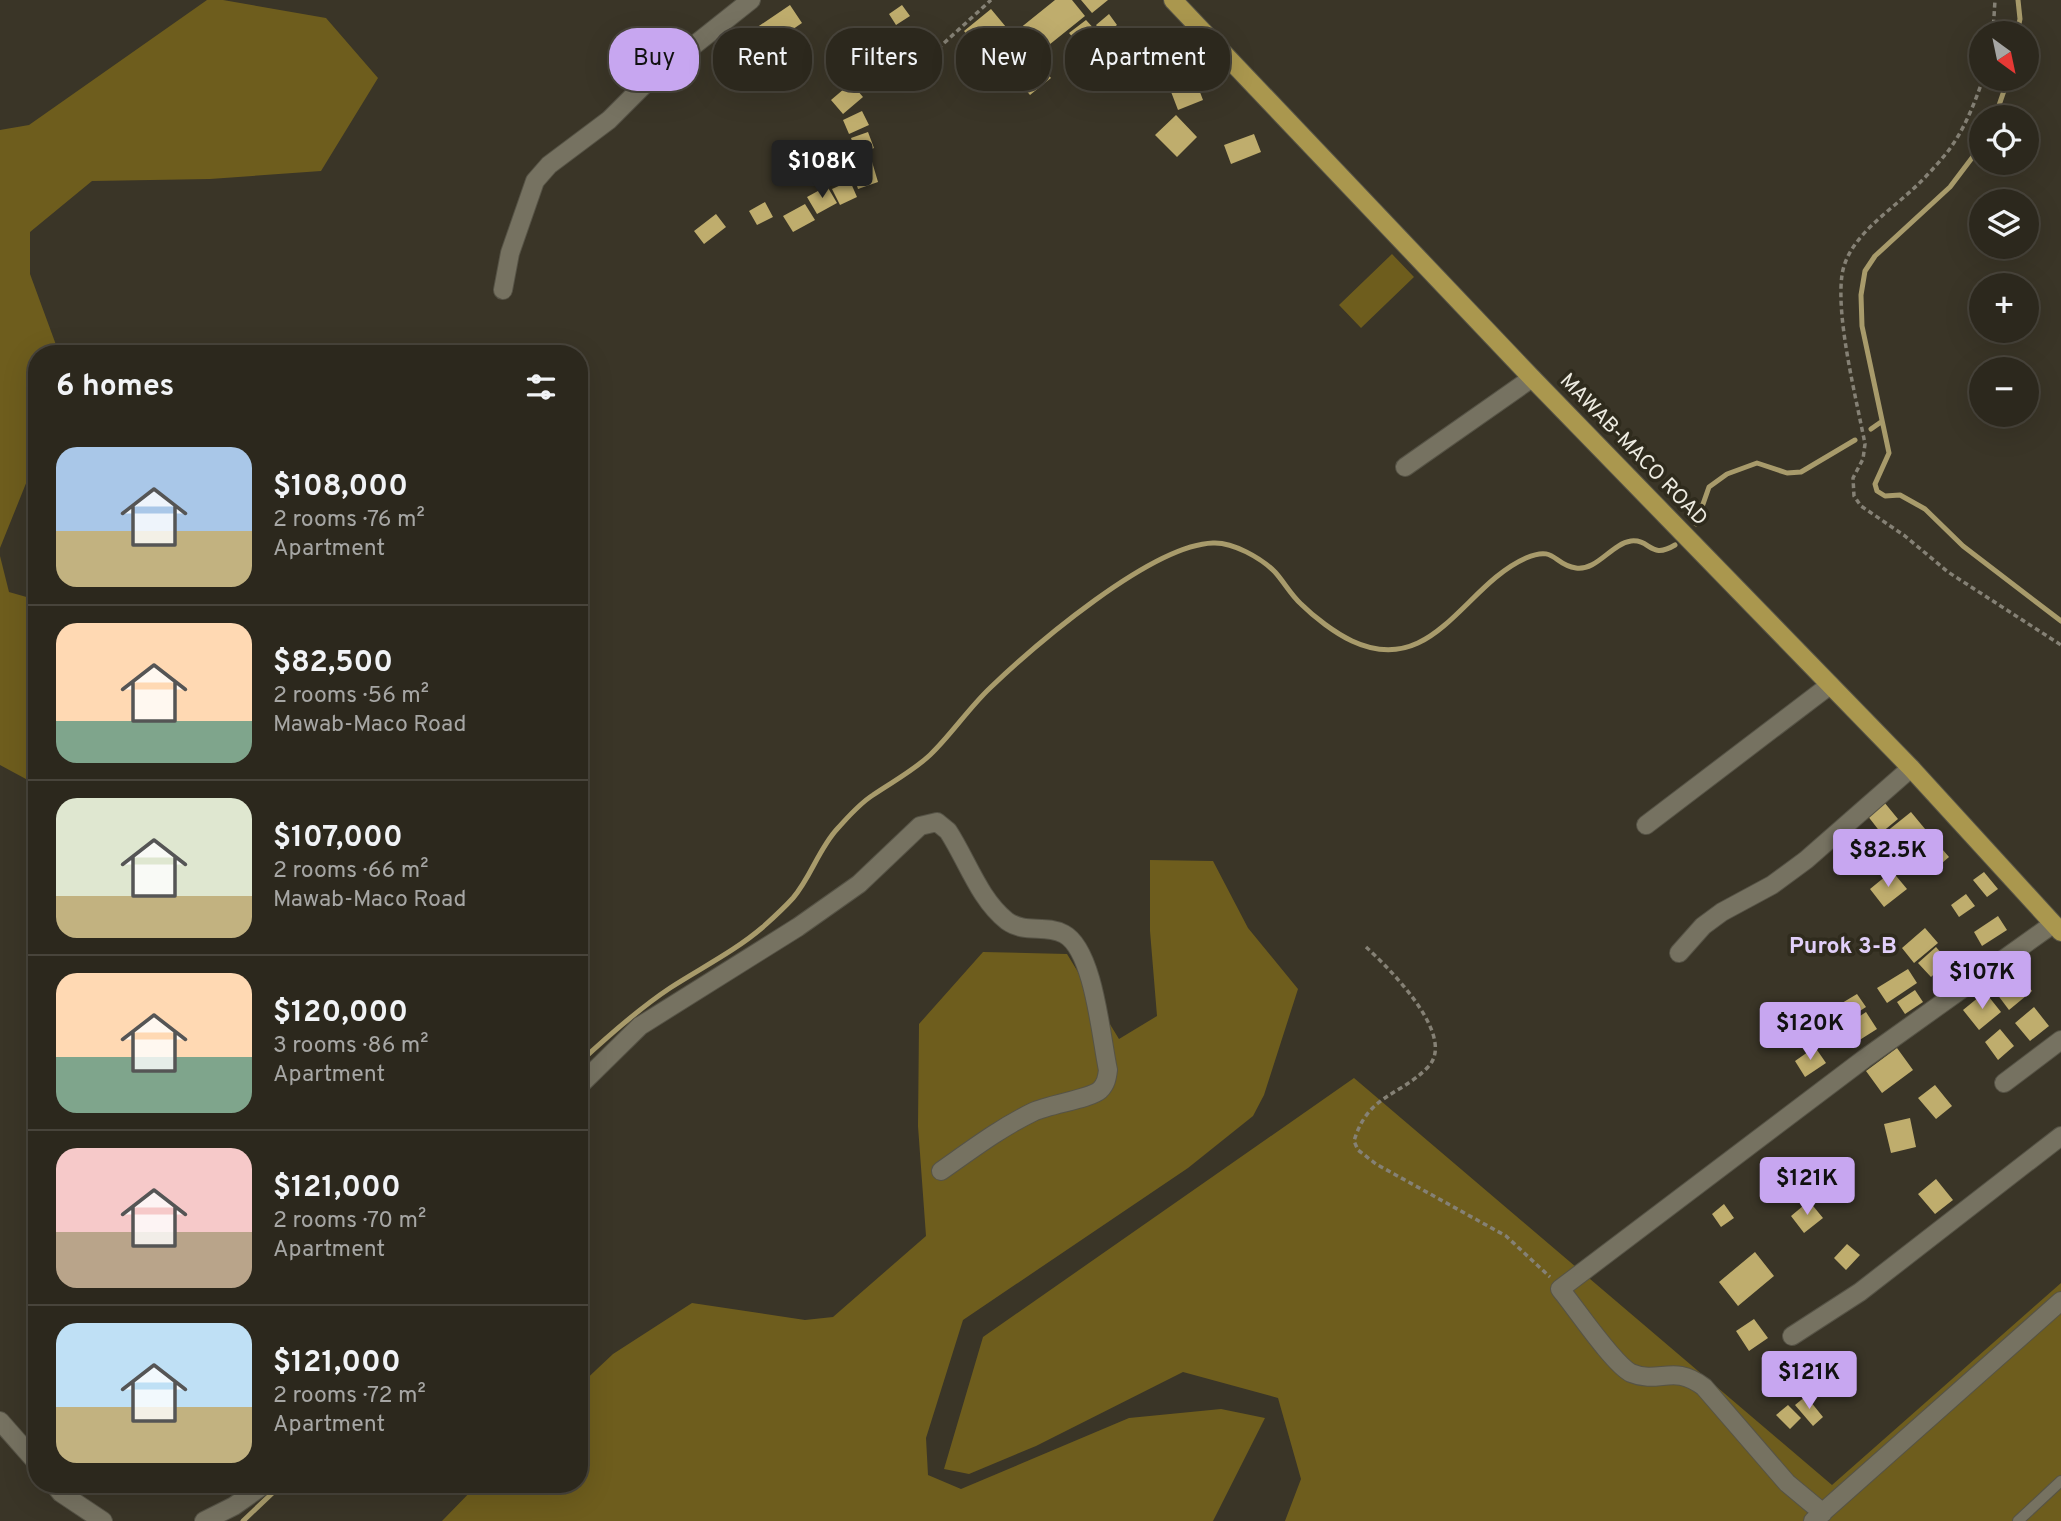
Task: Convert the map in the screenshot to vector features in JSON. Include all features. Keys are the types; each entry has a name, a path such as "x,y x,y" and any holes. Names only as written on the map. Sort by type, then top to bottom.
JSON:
{"main road":[{"name":"MAWAB-MACO ROAD","path":"1173,0 1532,378 1911,768 2057,928"}],"street":[{"path":"503,290 510,253 535,181 549,165 594,132 675,58 751,0"},
{"path":"1405,467 1532,378"},
{"path":"1646,825 1830,685"},
{"path":"1679,953 1703,926 1722,912 1772,885 1806,860 1911,768"},
{"path":"588,1077 640,1027 798,927 859,884 920,826 937,822 948,831 996,911 1010,923 1028,930 1048,927 1066,934 1077,946 1087,968 1108,1070 1106,1082 1100,1090 1087,1097 1066,1100 1035,1111 996,1132 941,1171"},
{"path":"2057,928 1864,1059 1560,1289 1618,1362 1630,1372 1649,1377 1674,1374 1691,1377 1704,1387 1818,1517 2061,1301"},
{"path":"2004,1083 2061,1040"},
{"path":"1792,1336 1826,1316 1869,1285 2061,1136"},
{"path":"0,1421 28,1453"},
{"path":"61,1493 103,1521"},
{"path":"204,1521 252,1493"}],"lane":[{"path":"2018,1521 2061,1481"}],"path":[{"path":"942,45 991,0"},
{"path":"1994,21 1995,0"},
{"path":"1979,91 1973,108 1947,152 1915,188 1878,219 1853,248 1842,272 1840,302 1864,444 1863,459 1853,478 1854,496 1861,506 1905,536 1948,572 2061,645"},
{"path":"1366,947 1407,989 1435,1040 1434,1058 1428,1067 1381,1099 1365,1116 1354,1142 1358,1150 1376,1164 1506,1236 1544,1270 1560,1289"}],"shaded area":[{"path":"207,0 223,0 326,18 378,78 321,171 210,179 92,181 30,232 30,274 56,345 28,345 28,478 0,548 0,130 29,125"},
{"path":"1392,254 1414,277 1361,328 1339,305"},
{"path":"0,556 9,592 28,597 28,780 0,765"},
{"path":"1150,860 1213,861 1248,928 1298,989 1264,1095 1253,1116 1188,1168 963,1320 926,1438 928,1475 961,1489 1129,1418 1221,1409 1265,1418 1213,1521 442,1521 469,1493 588,1493 588,1378 613,1354 692,1303 805,1320 833,1317 926,1236 918,1126 919,1024 983,952 1067,954 1119,1039 1157,1016 1150,931"},
{"path":"1354,1078 1832,1485 2061,1283 2061,1521 1285,1521 1301,1479 1278,1398 1183,1372 1036,1446 969,1474 944,1469 983,1337"}],"building":[{"path":"1055,0 1072,0 1085,16 1070,28 1065,28 1065,32 1051,43 1051,28 1020,28"},
{"path":"1081,0 1108,0 1092,13"},
{"path":"790,5 802,23 795,28 756,28"},
{"path":"902,5 910,16 896,25 889,14"},
{"path":"991,9 1007,28 968,28"},
{"path":"1109,14 1117,25 1113,28 1098,28 1096,25"},
{"path":"1086,20 1093,28 1076,28"},
{"path":"842,91 858,91 863,97 843,114 831,100"},
{"path":"1171,91 1200,91 1203,100 1178,110"},
{"path":"862,111 869,125 849,134 843,120"},
{"path":"1176,115 1197,137 1177,157 1155,135"},
{"path":"868,132 874,148 857,155 851,138"},
{"path":"1254,134 1261,152 1231,164 1224,145"},
{"path":"870,155 878,182 858,189 849,161"},
{"path":"850,181 857,197 840,205 832,189"},
{"path":"827,186 837,203 817,214 807,197"},
{"path":"765,202 773,217 757,225 749,211"},
{"path":"805,204 815,220 793,232 783,216"},
{"path":"716,214 726,227 704,244 694,231"},
{"path":"1884,802 1898,819 1881,833 1867,815"},
{"path":"1911,812 1930,835 1917,846 1909,836 1892,850 1881,836"},
{"path":"1854,835 1869,853 1848,870 1833,852"},
{"path":"1936,842 1949,857 1928,875 1915,860"},
{"path":"1892,871 1907,889 1884,907 1870,889"},
{"path":"1984,872 1998,889 1987,897 1973,880"},
{"path":"1966,894 1975,906 1959,917 1951,905"},
{"path":"1998,916 2007,930 1982,946 1974,932"},
{"path":"1925,928 1938,943 1914,963 1902,948"},
{"path":"1936,947 1948,961 1931,977 1918,963"},
{"path":"1908,969 1917,983 1887,1003 1877,988"},
{"path":"2016,971 2032,991 2009,1010 1994,990"},
{"path":"1915,990 1923,1002 1905,1014 1897,1002"},
{"path":"1985,992 2001,1012 1979,1030 1963,1010"},
{"path":"1857,994 1866,1007 1846,1020 1837,1006"},
{"path":"2034,1007 2049,1026 2030,1041 2015,1023"},
{"path":"1866,1012 1877,1029 1858,1041 1848,1024"},
{"path":"2000,1029 2014,1046 1998,1060 1985,1042"},
{"path":"1815,1047 1826,1063 1805,1077 1795,1061"},
{"path":"1897,1048 1913,1070 1882,1093 1866,1071"},
{"path":"1935,1085 1952,1106 1936,1119 1918,1098"},
{"path":"1910,1118 1916,1147 1891,1153 1884,1124"},
{"path":"1774,1169 1785,1183 1773,1193 1762,1180"},
{"path":"1936,1179 1953,1200 1935,1214 1918,1194"},
{"path":"1809,1201 1823,1218 1804,1233 1791,1216"},
{"path":"1724,1204 1734,1218 1721,1227 1712,1214"},
{"path":"1847,1244 1860,1255 1846,1270 1834,1258"},
{"path":"1755,1252 1774,1276 1738,1306 1719,1282"},
{"path":"1754,1319 1768,1338 1749,1351 1736,1331"},
{"path":"1806,1396 1823,1417 1813,1426 1795,1405"},
{"path":"1788,1405 1801,1418 1790,1429 1776,1415"}],"waterway":[{"path":"2018,0 2020,21"},
{"path":"1999,105 2004,91"},
{"path":"1969,162 1950,187 1875,256 1865,271 1861,295 1862,326 1889,453 1875,484 1877,491 1885,496 1900,495 1925,509 1963,546 2061,621"},
{"path":"1871,429 1881,422"},
{"path":"1696,524 1709,487 1727,474 1757,463 1787,473 1801,472 1855,440"},
{"path":"588,1055 658,996 729,952 763,927 793,898 831,836 859,806 930,755 990,688 1035,647 1095,600 1158,560 1187,548 1213,543 1238,548 1269,567 1297,600 1339,634 1352,641 1380,649 1405,648 1426,639 1504,571 1526,558 1549,555 1568,566 1584,568 1631,541 1638,541 1655,550 1675,545"},
{"path":"243,1521 273,1493"}],"district":[{"name":"Purok 3-B","path":"1843,947"}]}
